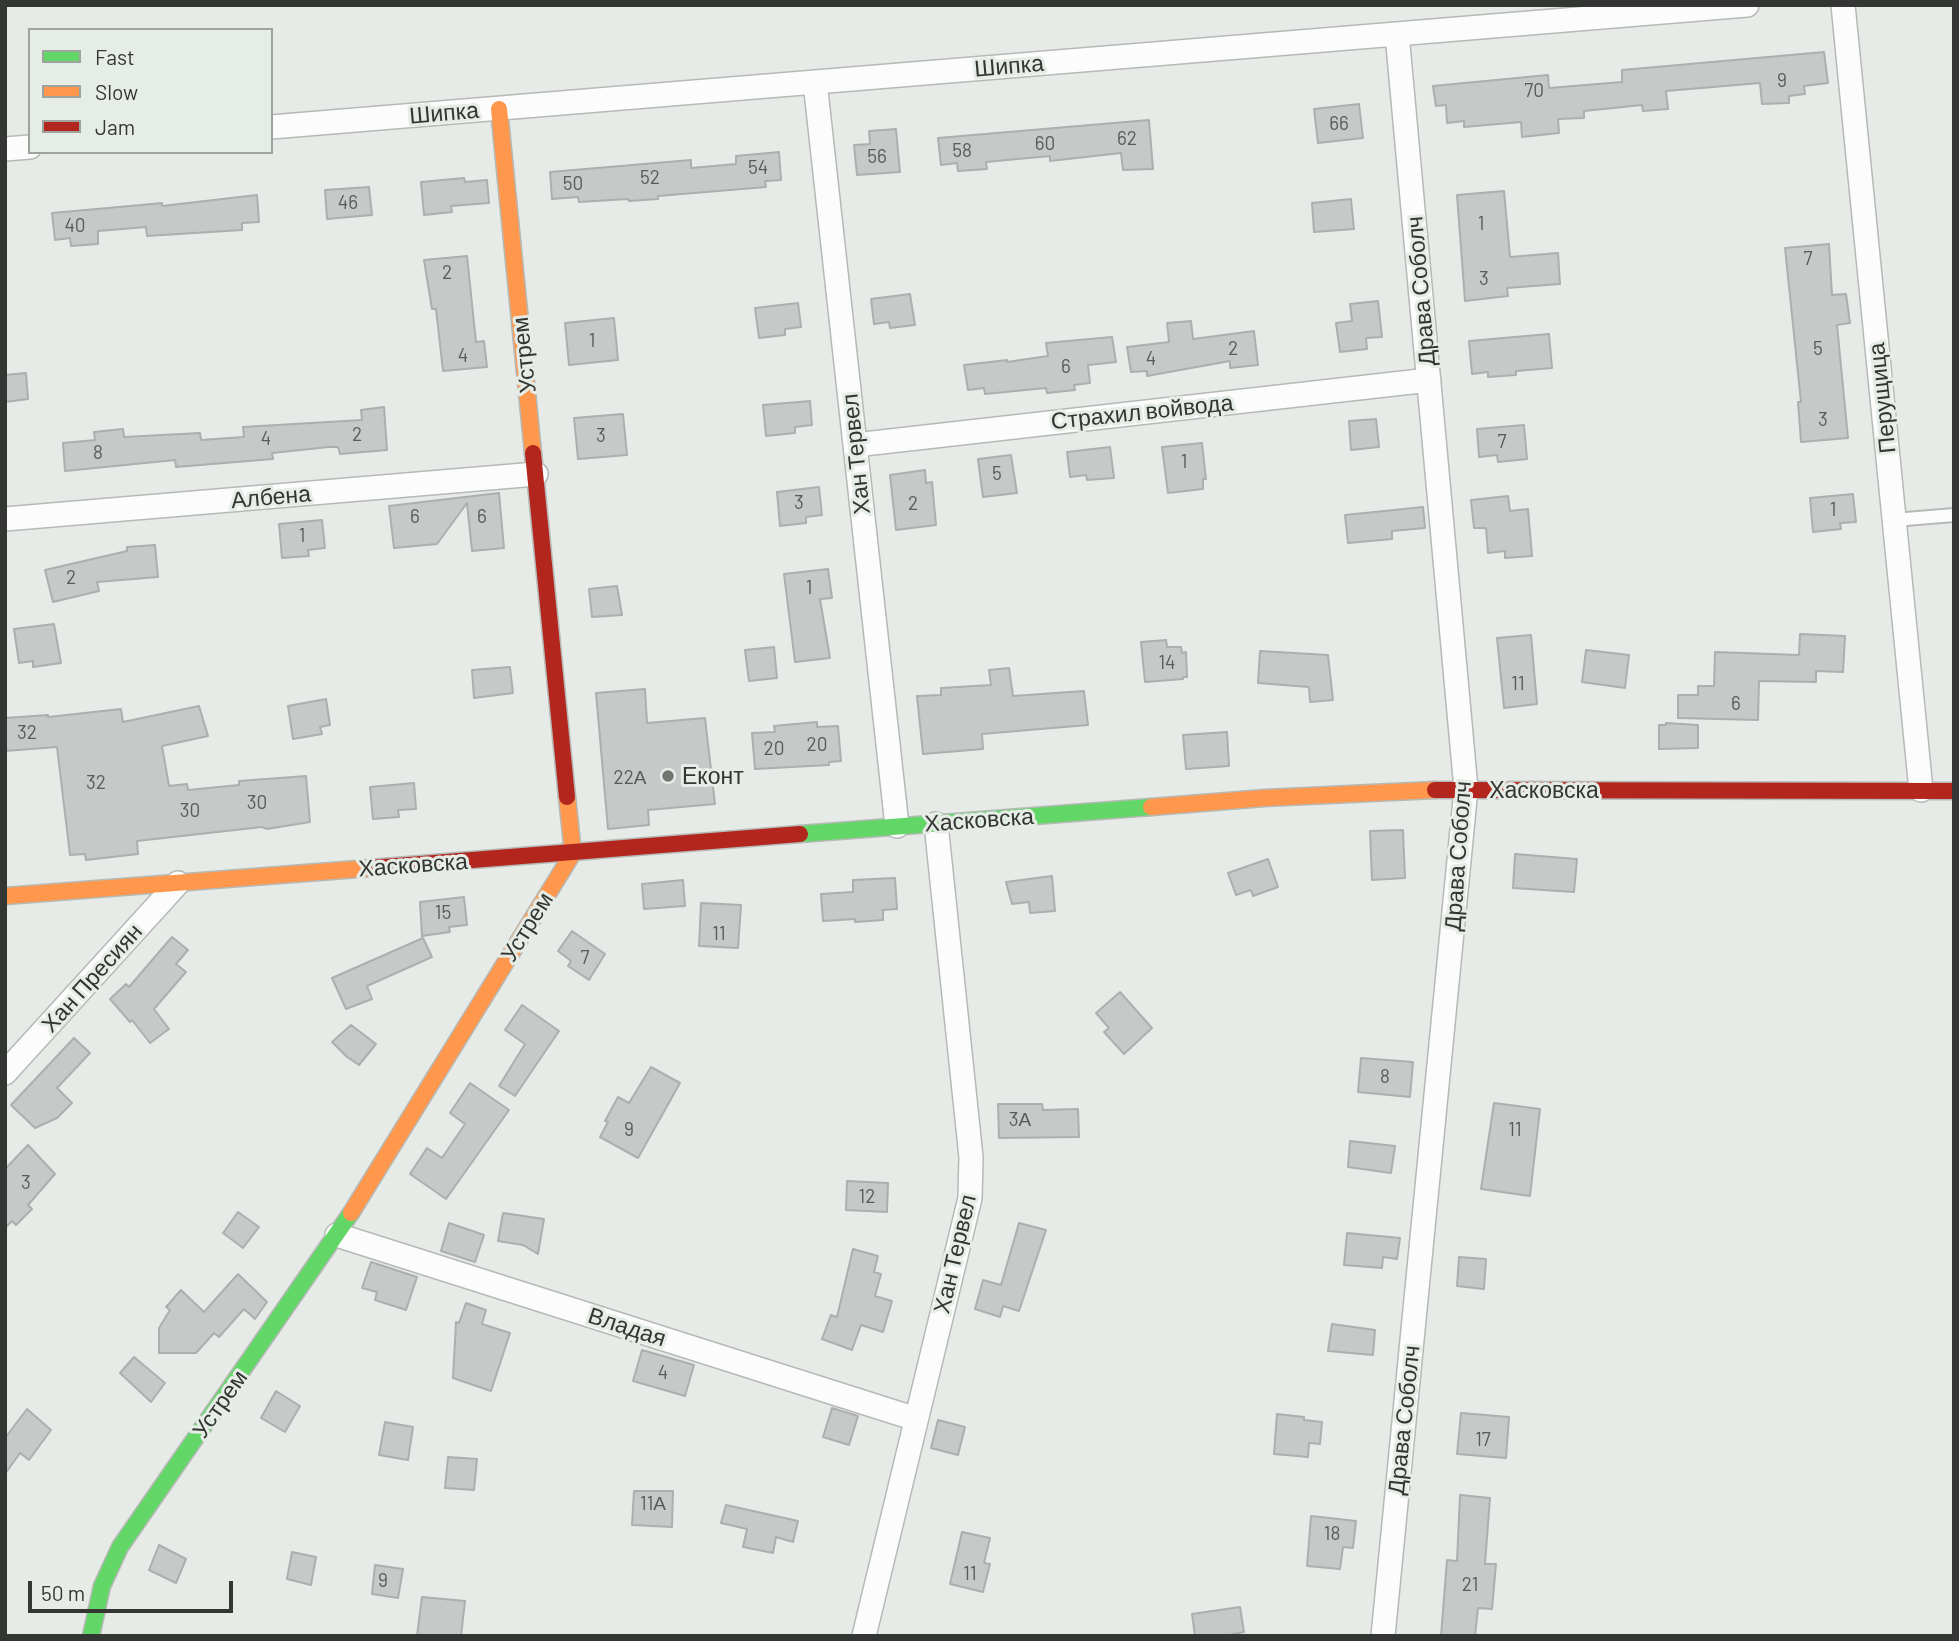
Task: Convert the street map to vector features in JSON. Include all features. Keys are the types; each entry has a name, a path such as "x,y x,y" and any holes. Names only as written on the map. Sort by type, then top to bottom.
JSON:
{"street":[{"name":"Шипка","path":"273,127 1746,5"},
{"name":"Перущица","path":"1843,5 1921,790"},
{"name":"Драва Соболч","path":"1383,1636 1466,789 1397,34"},
{"name":"Хан Тервел","path":"815,82 897,826"},
{"name":"Устрем","path":"91,1636 103,1586 120,1547 337,1235 573,853 499,108"},
{"path":"5,149 28,147"},
{"name":"Страхил войвода","path":"855,444 1429,380"},
{"name":"Албена","path":"5,519 536,474"},
{"name":"Хасковска","path":"5,897 1265,798 1466,789 1954,791"},
{"name":"Хан Тервел","path":"864,1636 970,1198 971,1176 936,824"},
{"name":"Хан Пресиян","path":"5,1073 178,883"},
{"name":"Владая","path":"337,1235 916,1419"}],"lane":[{"path":"1894,520 1954,515"}],"building":[{"path":"1824,52 1828,83 1804,86 1805,94 1789,96 1789,103 1762,104 1760,83 1666,91 1668,109 1643,111 1642,105 1584,111 1584,118 1558,119 1559,133 1522,137 1521,122 1464,127 1464,121 1447,123 1446,105 1436,106 1433,86 1548,75 1549,88 1622,82 1622,70"},
{"path":"1359,104 1363,138 1318,143 1314,109"},
{"path":"1149,120 1153,169 1123,170 1121,153 1050,161 1050,156 986,162 987,169 958,171 957,163 941,165 938,138"},
{"path":"896,129 900,172 857,175 854,145 870,144 869,131"},
{"path":"779,152 781,180 765,181 766,187 629,201 579,202 578,197 552,199 550,172 691,160 691,168 736,164 736,156"},
{"path":"464,178 465,182 487,180 489,203 451,206 452,212 424,215 421,182"},
{"path":"369,187 372,215 327,219 325,190"},
{"path":"1504,191 1510,257 1558,253 1560,284 1507,288 1508,296 1465,301 1457,195"},
{"path":"257,195 259,222 242,223 242,230 147,236 146,227 98,231 98,244 71,246 70,238 55,240 52,213 162,203 162,206"},
{"path":"1351,199 1354,229 1314,232 1312,203"},
{"path":"1829,244 1832,295 1846,294 1850,323 1837,325 1848,438 1801,442 1798,402 1801,402 1785,248"},
{"path":"467,256 476,342 484,341 487,367 443,371 436,309 432,309 424,260"},
{"path":"910,294 915,325 890,328 889,322 874,324 871,299"},
{"path":"1378,301 1382,337 1366,338 1367,349 1340,352 1336,323 1352,321 1350,304"},
{"path":"798,303 801,327 785,329 785,335 759,338 755,308"},
{"path":"614,318 618,360 569,365 565,323"},
{"path":"1191,321 1193,339 1254,331 1258,365 1230,368 1230,361 1147,376 1147,371 1131,372 1127,347 1169,342 1167,323"},
{"path":"1549,334 1552,368 1516,371 1516,375 1488,377 1488,372 1472,374 1469,341"},
{"path":"1112,337 1116,362 1088,365 1090,383 1074,385 1075,390 1047,393 1046,388 985,394 984,388 968,390 964,365 1048,356 1046,343"},
{"path":"26,373 28,399 5,402 5,375"},
{"path":"810,401 812,425 795,427 795,433 766,436 763,405"},
{"path":"384,407 387,450 340,454 338,447 329,447 272,453 273,459 176,467 175,460 65,471 63,443 95,440 94,432 123,429 124,437 200,433 201,440 244,437 243,427 362,420 361,410"},
{"path":"623,414 627,455 578,459 574,418"},
{"path":"1376,419 1379,447 1351,450 1349,421"},
{"path":"1524,425 1527,459 1498,462 1497,455 1479,457 1477,429"},
{"path":"1202,443 1206,479 1203,479 1203,489 1168,493 1162,447"},
{"path":"1110,447 1114,478 1087,480 1086,475 1070,477 1067,452"},
{"path":"1011,455 1017,493 983,497 978,459"},
{"path":"925,470 926,483 932,482 936,525 896,530 890,475"},
{"path":"819,487 822,515 806,517 806,523 780,526 777,492"},
{"path":"499,493 504,548 472,551 467,503 437,544 394,548 389,506"},
{"path":"1853,494 1856,522 1840,523 1841,529 1813,532 1810,498"},
{"path":"1508,496 1510,511 1528,509 1532,556 1505,558 1505,551 1488,553 1486,528 1474,528 1471,500"},
{"path":"1423,507 1425,528 1392,531 1392,539 1348,543 1345,515"},
{"path":"322,520 325,548 308,550 309,556 282,558 279,524"},
{"path":"155,545 158,577 97,582 99,591 53,602 45,570 127,551 127,547"},
{"path":"828,569 832,598 820,599 830,658 795,662 784,574"},
{"path":"617,586 622,615 592,617 589,589"},
{"path":"54,624 61,663 33,667 33,661 19,663 14,629"},
{"path":"1800,634 1845,636 1843,672 1816,671 1816,682 1759,681 1758,720 1678,718 1678,695 1698,695 1698,686 1714,686 1715,652 1799,655"},
{"path":"1531,635 1537,704 1504,708 1497,638"},
{"path":"1166,640 1167,647 1181,647 1182,653 1186,652 1187,677 1145,682 1141,642"},
{"path":"774,647 777,678 749,681 745,650"},
{"path":"1586,650 1629,655 1625,688 1582,682"},
{"path":"1260,651 1328,655 1333,700 1310,702 1309,687 1258,683"},
{"path":"510,667 513,693 474,698 472,670"},
{"path":"1009,668 1013,696 1084,691 1088,725 982,734 983,749 923,754 917,696 941,695 941,688 991,685 989,670"},
{"path":"645,689 647,723 705,718 715,804 648,810 649,825 608,829 596,693"},
{"path":"326,699 330,725 320,727 322,734 293,739 288,706"},
{"path":"199,706 208,736 162,746 169,786 187,784 188,790 239,785 239,781 306,776 310,822 267,829 262,827 137,841 138,854 86,860 85,854 70,855 57,747 5,751 5,718 48,717 121,709 123,722"},
{"path":"817,722 817,727 838,726 841,761 829,762 829,765 755,769 752,733 775,732 774,726"},
{"path":"1659,725 1698,725 1698,748 1659,749"},
{"path":"1227,732 1229,766 1186,769 1183,735"},
{"path":"414,783 416,809 398,810 399,817 373,819 370,787"},
{"path":"1403,830 1405,878 1372,880 1370,831"},
{"path":"1515,854 1577,859 1574,892 1513,888"},
{"path":"1268,859 1278,887 1253,896 1251,890 1236,895 1228,873"},
{"path":"1052,876 1055,911 1030,913 1029,902 1012,904 1006,882"},
{"path":"895,878 897,909 883,910 883,920 823,921 821,894 853,892 853,880"},
{"path":"683,880 685,906 644,909 642,884"},
{"path":"464,897 467,925 449,927 450,932 422,936 420,902"},
{"path":"701,903 741,905 738,948 699,946"},
{"path":"572,931 605,954 589,980 568,966 571,961 558,951"},
{"path":"172,937 188,950 176,964 186,972 154,1009 169,1029 150,1043 132,1020 130,1022 110,999 126,984 129,987"},
{"path":"423,938 432,957 367,986 372,999 346,1009 332,978"},
{"path":"1120,992 1152,1028 1124,1054 1104,1032 1109,1028 1096,1013"},
{"path":"522,1005 559,1031 515,1096 499,1086 525,1044 505,1030"},
{"path":"351,1025 376,1044 359,1065 332,1042"},
{"path":"74,1038 90,1053 57,1088 72,1103 57,1118 35,1128 11,1105"},
{"path":"1361,1058 1413,1062 1410,1097 1358,1092"},
{"path":"651,1067 680,1083 638,1158 600,1137 618,1097 629,1103"},
{"path":"470,1083 509,1110 446,1199 410,1174 427,1148 442,1158 465,1124 450,1113"},
{"path":"1494,1103 1540,1109 1530,1196 1481,1189"},
{"path":"998,1104 1042,1104 1043,1110 1078,1109 1079,1137 999,1138"},
{"path":"1350,1141 1395,1146 1391,1173 1348,1167"},
{"path":"28,1145 55,1174 28,1205 32,1209 16,1225 12,1221 5,1228 5,1169"},
{"path":"847,1181 888,1183 887,1212 846,1210"},
{"path":"238,1212 259,1227 243,1248 223,1233"},
{"path":"503,1213 544,1219 538,1254 523,1245 498,1241"},
{"path":"449,1223 484,1235 475,1262 441,1251"},
{"path":"1019,1223 1046,1230 1019,1311 1003,1306 1000,1317 975,1309 983,1280 1001,1285"},
{"path":"1347,1233 1400,1238 1397,1259 1383,1257 1382,1268 1344,1265"},
{"path":"853,1249 878,1256 874,1272 881,1274 875,1296 892,1301 883,1332 861,1325 852,1350 822,1339 831,1315 837,1317"},
{"path":"1459,1257 1486,1259 1484,1289 1457,1286"},
{"path":"371,1262 417,1277 406,1310 375,1300 377,1292 362,1288"},
{"path":"238,1274 267,1302 255,1319 244,1309 219,1337 214,1333 196,1353 159,1353 159,1328 170,1310 166,1307 181,1290 204,1312"},
{"path":"466,1303 486,1310 482,1324 510,1333 491,1391 453,1378 456,1322 459,1323"},
{"path":"1332,1324 1375,1330 1373,1355 1328,1351"},
{"path":"642,1350 694,1365 685,1396 633,1381"},
{"path":"134,1357 165,1383 151,1402 120,1373"},
{"path":"276,1391 300,1406 285,1432 261,1418"},
{"path":"832,1408 858,1416 849,1445 823,1437"},
{"path":"27,1409 51,1430 29,1460 20,1453 5,1474 5,1438"},
{"path":"1461,1413 1509,1417 1506,1458 1457,1454"},
{"path":"1277,1414 1322,1422 1320,1444 1309,1443 1308,1457 1274,1454"},
{"path":"938,1420 965,1427 958,1455 931,1448"},
{"path":"385,1422 413,1427 408,1460 379,1455"},
{"path":"448,1457 477,1459 474,1490 445,1488"},
{"path":"634,1491 673,1491 672,1527 632,1525"},
{"path":"1460,1495 1490,1498 1485,1564 1496,1564 1492,1609 1478,1608 1475,1636 1441,1636 1447,1560 1457,1561"},
{"path":"726,1505 798,1521 793,1542 776,1537 773,1553 743,1547 747,1529 721,1523"},
{"path":"1311,1516 1356,1521 1353,1548 1343,1547 1340,1569 1307,1566"},
{"path":"962,1532 990,1538 984,1563 990,1564 983,1592 950,1584"},
{"path":"159,1545 186,1559 176,1583 149,1570"},
{"path":"292,1552 316,1557 311,1585 287,1579"},
{"path":"375,1565 403,1569 398,1598 372,1594"},
{"path":"422,1597 465,1601 461,1636 417,1636"},
{"path":"1240,1607 1244,1632 1224,1636 1195,1636 1192,1614"}],"traffic: fast":[{"path":"800,834 1151,807"},
{"path":"91,1636 102,1586 120,1547 351,1213"}],"traffic: slow":[{"path":"499,109 533,453"},
{"path":"1151,807 1265,798 1435,790"},
{"path":"351,1213 573,853 567,797"},
{"path":"5,896 371,868"}],"traffic: jam":[{"path":"533,453 567,797"},
{"path":"1435,790 1954,791"},
{"path":"371,868 800,834"}],"place":[{"name":"Еконт","path":"668,776"}]}
